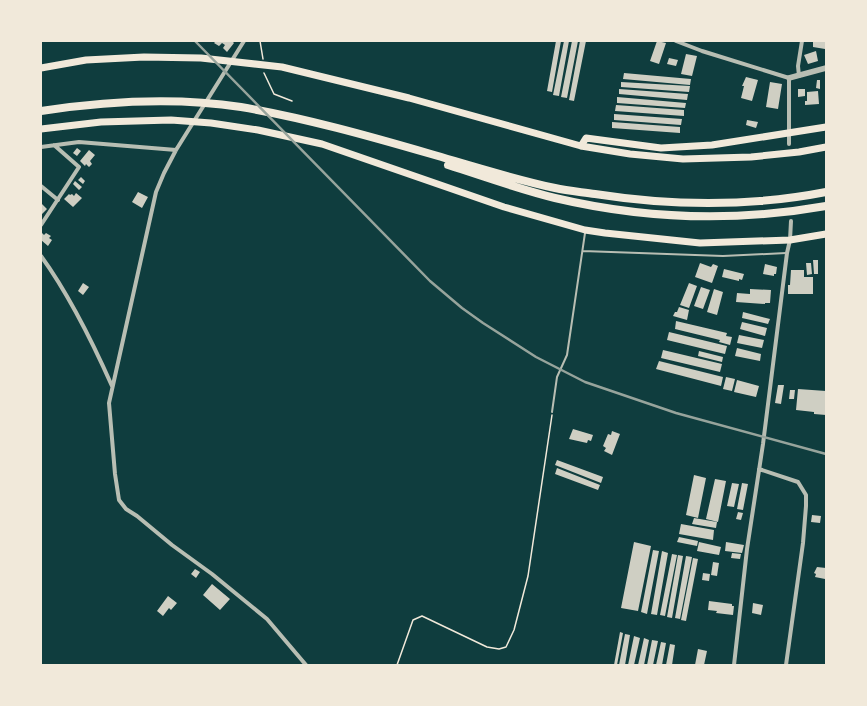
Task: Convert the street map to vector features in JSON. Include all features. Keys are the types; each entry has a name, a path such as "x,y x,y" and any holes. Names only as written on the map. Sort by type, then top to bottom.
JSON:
{"highway":[{"path":"41,68 86,60 179,57 282,67 409,98 580,146 630,154 682,158 751,157 800,152 826,147"},
{"path":"41,111 111,102 183,102 239,107 273,113 333,127 557,189 634,200 719,204 764,201 826,192"},
{"path":"41,129 101,122 172,120 211,123 258,130 322,144 504,207 585,230 700,243 790,240 826,234"},
{"path":"333,127 516,187 555,198 593,205 675,216 765,214 826,206"},
{"path":"580,146 586,138 661,148 712,145 826,128"}],"street":[{"path":"244,41 176,150 156,192 109,403 115,474 120,500 126,509 267,618 306,665"},
{"path":"676,41 702,51 789,78 826,68"},
{"path":"799,76 798,66 802,41"},
{"path":"789,78 789,144"},
{"path":"41,147 79,142 176,150"},
{"path":"41,225 79,168 54,146"},
{"path":"41,186 58,200"},
{"path":"734,665 746,549 763,444 787,253 790,240 791,221"},
{"path":"41,256 56,277 92,341 112,386"},
{"path":"759,469 798,482 806,495 803,543 786,665"}],"lane":[{"path":"552,412 557,377 567,355 585,230"},
{"path":"583,251 723,256 787,253"}],"path":[{"path":"260,41 263,51 264,65"},
{"path":"264,72 274,94 292,101"},
{"path":"397,665 413,620 422,616 487,647 498,649 506,647 514,630 528,576 552,412"}],"building":[{"path":"216,41 232,41 234,43 227,52 223,48 225,45 222,43 219,46 214,43"},
{"path":"556,41 561,41 552,92 547,91"},
{"path":"564,41 569,41 559,96 553,95"},
{"path":"572,41 578,41 567,98 561,97"},
{"path":"580,41 586,41 574,101 569,100"},
{"path":"657,41 666,43 659,64 650,61"},
{"path":"813,41 826,41 825,49 813,47"},
{"path":"816,51 818,61 808,64 804,55"},
{"path":"686,54 697,56 692,76 681,74"},
{"path":"669,58 678,60 676,66 667,64"},
{"path":"624,73 691,79 690,85 623,79"},
{"path":"746,77 758,80 752,101 741,98 744,86 742,86"},
{"path":"817,80 820,80 820,89 816,88"},
{"path":"621,82 690,86 689,92 621,87"},
{"path":"770,82 782,84 778,109 766,107"},
{"path":"619,89 688,94 687,100 619,94"},
{"path":"798,89 805,89 805,96 798,97"},
{"path":"818,91 819,104 805,105 805,101 807,101 807,92"},
{"path":"617,97 686,103 685,108 617,103"},
{"path":"616,105 684,110 684,116 615,111"},
{"path":"614,114 682,119 681,125 614,120"},
{"path":"747,120 758,122 756,128 746,125"},
{"path":"612,122 680,127 680,133 612,128"},
{"path":"77,148 81,151 77,156 73,153"},
{"path":"89,150 95,155 90,161 92,164 89,167 86,164 85,166 80,161"},
{"path":"81,177 85,181 83,184 78,180"},
{"path":"75,181 82,187 79,190 73,184"},
{"path":"138,192 148,197 142,208 132,202"},
{"path":"76,193 82,198 73,207 64,199 69,194 74,196"},
{"path":"41,203 47,209 42,214 41,213"},
{"path":"42,233 44,235 46,233 51,236 49,238 52,240 48,246 41,240"},
{"path":"813,260 818,260 818,274 814,274"},
{"path":"700,263 711,267 713,264 718,266 712,283 695,277"},
{"path":"806,263 811,263 812,274 807,275"},
{"path":"765,264 777,267 776,274 774,274 774,276 763,274"},
{"path":"724,269 744,274 742,280 739,279 739,281 722,277"},
{"path":"791,270 804,270 804,277 813,277 813,294 788,294"},
{"path":"83,283 89,287 83,295 78,291"},
{"path":"689,283 697,286 689,308 680,305"},
{"path":"701,287 710,290 703,309 694,306"},
{"path":"714,289 723,292 717,315 707,312"},
{"path":"750,289 771,290 770,303 736,302 737,293 750,294"},
{"path":"679,307 689,310 687,320 673,316"},
{"path":"743,312 770,319 768,324 742,318"},
{"path":"676,321 727,333 726,336 732,337 730,345 719,342 720,340 675,329"},
{"path":"742,322 767,328 765,336 740,329"},
{"path":"669,332 727,346 725,354 667,340"},
{"path":"739,335 764,340 762,348 737,343"},
{"path":"737,348 761,354 760,361 735,356"},
{"path":"663,350 722,364 720,372 661,358"},
{"path":"699,351 723,357 722,362 698,356"},
{"path":"659,361 723,377 721,386 656,369"},
{"path":"726,377 735,379 732,391 723,389"},
{"path":"737,380 759,386 756,397 734,392"},
{"path":"778,385 784,385 781,404 775,403"},
{"path":"798,389 826,391 826,415 796,410"},
{"path":"790,390 795,390 794,399 789,399"},
{"path":"573,429 593,435 591,441 588,440 587,443 569,439"},
{"path":"612,431 620,434 612,455 604,451 606,448 603,446 608,434 611,435"},
{"path":"557,460 603,477 601,483 555,465"},
{"path":"557,468 600,485 598,490 555,474"},
{"path":"694,475 706,478 698,518 686,515"},
{"path":"715,479 726,481 718,522 706,519"},
{"path":"732,483 739,484 734,507 727,506"},
{"path":"742,483 748,484 743,510 737,509"},
{"path":"738,512 743,513 741,520 736,519"},
{"path":"812,515 821,516 820,523 811,522"},
{"path":"694,518 717,522 716,528 692,524"},
{"path":"681,524 714,530 713,540 679,534"},
{"path":"679,537 698,541 697,546 677,542"},
{"path":"634,542 651,546 638,611 621,608"},
{"path":"699,542 721,547 719,555 697,551"},
{"path":"726,542 744,545 742,553 725,551"},
{"path":"653,550 659,551 647,614 641,612"},
{"path":"662,551 668,553 657,615 651,614"},
{"path":"732,553 741,554 740,559 731,558"},
{"path":"672,554 677,555 665,616 660,615"},
{"path":"678,555 683,556 672,618 667,617"},
{"path":"686,556 692,557 680,619 675,618"},
{"path":"693,558 698,559 686,621 681,620"},
{"path":"713,562 719,563 717,576 711,575"},
{"path":"817,567 826,568 825,579 815,577 816,574 814,573"},
{"path":"195,569 200,572 196,578 191,574"},
{"path":"703,573 710,574 709,581 702,580"},
{"path":"212,584 230,599 220,610 203,595"},
{"path":"168,596 177,603 171,610 169,608 163,616 157,611"},
{"path":"709,601 732,604 732,606 734,606 733,615 716,613 717,611 708,610"},
{"path":"753,603 763,605 761,615 752,613"},
{"path":"620,632 623,633 617,665 614,665"},
{"path":"625,634 630,635 625,665 619,665"},
{"path":"634,636 640,638 634,665 628,665"},
{"path":"644,638 649,640 644,665 638,665"},
{"path":"652,640 658,641 653,665 647,665"},
{"path":"661,642 666,643 662,665 656,665"},
{"path":"670,644 675,645 672,665 666,665"},
{"path":"698,649 707,651 704,665 695,665"}],"railway":[{"path":"195,41 430,281 462,308 483,323 536,357 585,382 676,413 826,454"}]}
